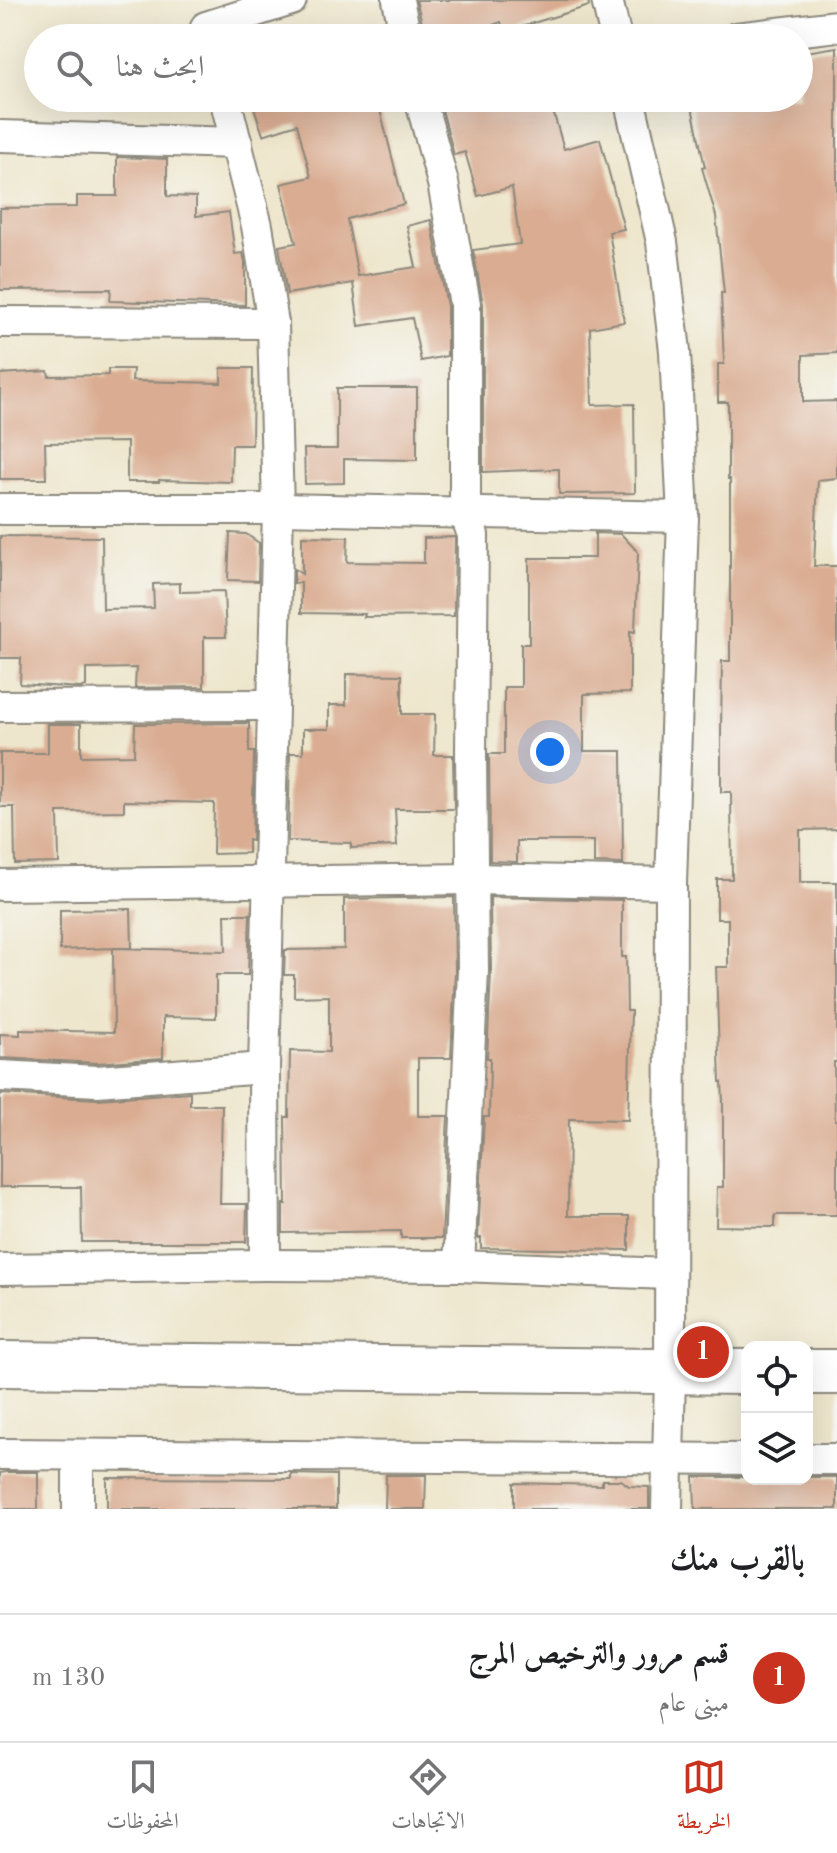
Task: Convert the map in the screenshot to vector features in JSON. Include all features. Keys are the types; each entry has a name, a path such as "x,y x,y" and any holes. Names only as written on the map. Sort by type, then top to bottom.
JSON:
{"main road":[{"path":"0,1364 741,1372"},
{"path":"813,1372 837,1372"}],"street":[{"path":"204,22 291,0"},
{"path":"398,0 403,24"},
{"path":"607,0 613,24"},
{"path":"813,29 837,26"},
{"path":"229,112 257,226 273,323 278,509 267,881 265,1265"},
{"path":"424,112 443,183 465,304 465,513 473,535 473,971 459,1266"},
{"path":"632,112 662,242 675,351 683,517 671,883 667,1509"},
{"path":"0,136 237,143"},
{"path":"0,322 273,323"},
{"path":"0,509 278,509 683,517"},
{"path":"0,706 273,705"},
{"path":"0,885 472,879 671,883"},
{"path":"0,1076 97,1081 264,1068"},
{"path":"0,1269 459,1266 669,1274"},
{"path":"0,1454 741,1459"},
{"path":"78,1455 78,1509"},
{"path":"813,1459 837,1459"}],"building":[{"path":"416,0 588,0 589,6 530,24 422,24"},
{"path":"837,47 837,353 803,355 803,402 837,401 837,478 818,480 814,566 837,566 837,829 800,830 800,882 837,882 837,1062 834,1062 837,1215 775,1215 775,1227 716,1226 717,1187 723,1187 723,1101 716,967 728,967 728,919 717,919 717,879 732,879 731,792 721,792 722,661 730,661 730,479 728,402 718,402 718,364 724,364 721,293 724,293 716,216 702,168 705,167 693,112 813,112 813,51"},
{"path":"256,112 381,112 404,204 347,219 358,276 416,267 407,226 431,220 447,306 447,356 421,361 412,318 359,326 353,283 287,294 279,246 296,243 281,184 311,177 297,124 263,135"},
{"path":"443,112 553,112 564,149 600,139 624,229 609,232 624,322 590,328 592,405 634,404 635,493 559,494 559,469 483,472 483,304 473,250 520,244 512,187 478,196 465,152 454,155"},
{"path":"117,157 167,159 167,196 196,197 196,216 229,212 235,254 243,253 245,262 245,305 110,301 111,289 0,290 0,208 77,207 77,196 117,196"},
{"path":"221,368 253,368 252,445 232,445 231,482 127,482 127,442 45,443 46,479 0,479 0,374 48,371 49,376 108,375 108,369 133,369 132,381 221,383"},
{"path":"337,388 417,388 417,460 344,459 344,483 305,484 304,449 337,449"},
{"path":"230,533 246,534 259,543 258,581 228,580"},
{"path":"595,533 621,534 638,552 635,632 630,631 630,693 584,694 584,751 622,751 623,864 594,863 594,841 517,841 517,862 490,861 489,754 504,754 504,687 521,687 521,644 529,644 529,558 595,558"},
{"path":"0,536 102,537 103,609 154,608 153,584 180,583 180,592 224,591 226,637 204,637 204,687 135,688 136,668 86,669 86,686 81,688 20,684 21,658 0,658"},
{"path":"302,536 348,537 347,562 424,563 424,538 455,537 454,616 364,617 365,614 301,613 301,583 294,583 294,569 302,574"},
{"path":"346,674 402,675 402,714 435,714 434,755 453,755 454,809 395,809 397,846 351,848 351,843 288,841 290,753 303,753 303,729 329,729 329,705 346,705"},
{"path":"249,723 249,752 254,752 252,841 248,840 248,853 213,854 214,803 124,801 124,811 58,812 59,863 15,864 14,807 0,807 0,753 48,753 48,724 81,724 81,756 134,755 135,724"},
{"path":"454,897 451,1058 418,1058 418,1116 448,1116 442,1238 401,1238 401,1231 283,1233 283,1204 286,1204 285,1117 289,1117 290,1051 329,1052 329,996 294,997 294,975 284,975 285,950 344,949 344,899"},
{"path":"490,897 622,900 622,957 626,957 627,1011 631,1011 628,1120 569,1119 568,1216 629,1216 629,1250 481,1248 481,1238 478,1238 484,1117 489,1117"},
{"path":"131,909 132,948 60,950 60,910"},
{"path":"225,914 250,914 248,975 216,975 216,1018 163,1017 163,1058 97,1063 0,1058 0,1034 20,1035 20,1030 114,1032 113,948 226,951"},
{"path":"190,1092 190,1105 222,1105 220,1204 247,1204 246,1242 82,1242 81,1187 0,1187 0,1094 98,1099"},
{"path":"38,1472 38,1509 0,1509 0,1473"},
{"path":"291,1474 336,1475 336,1509 107,1509 107,1478 291,1479"},
{"path":"386,1475 426,1475 425,1509 385,1509"},
{"path":"694,1477 741,1477 741,1485 813,1485 813,1477 837,1477 837,1509 695,1509"},
{"path":"602,1480 621,1480 629,1486 649,1487 649,1509 514,1509 514,1483 602,1485"}],"place":[{"name":"قسم مرور والترخيص المرج","path":"703,1352"}]}
